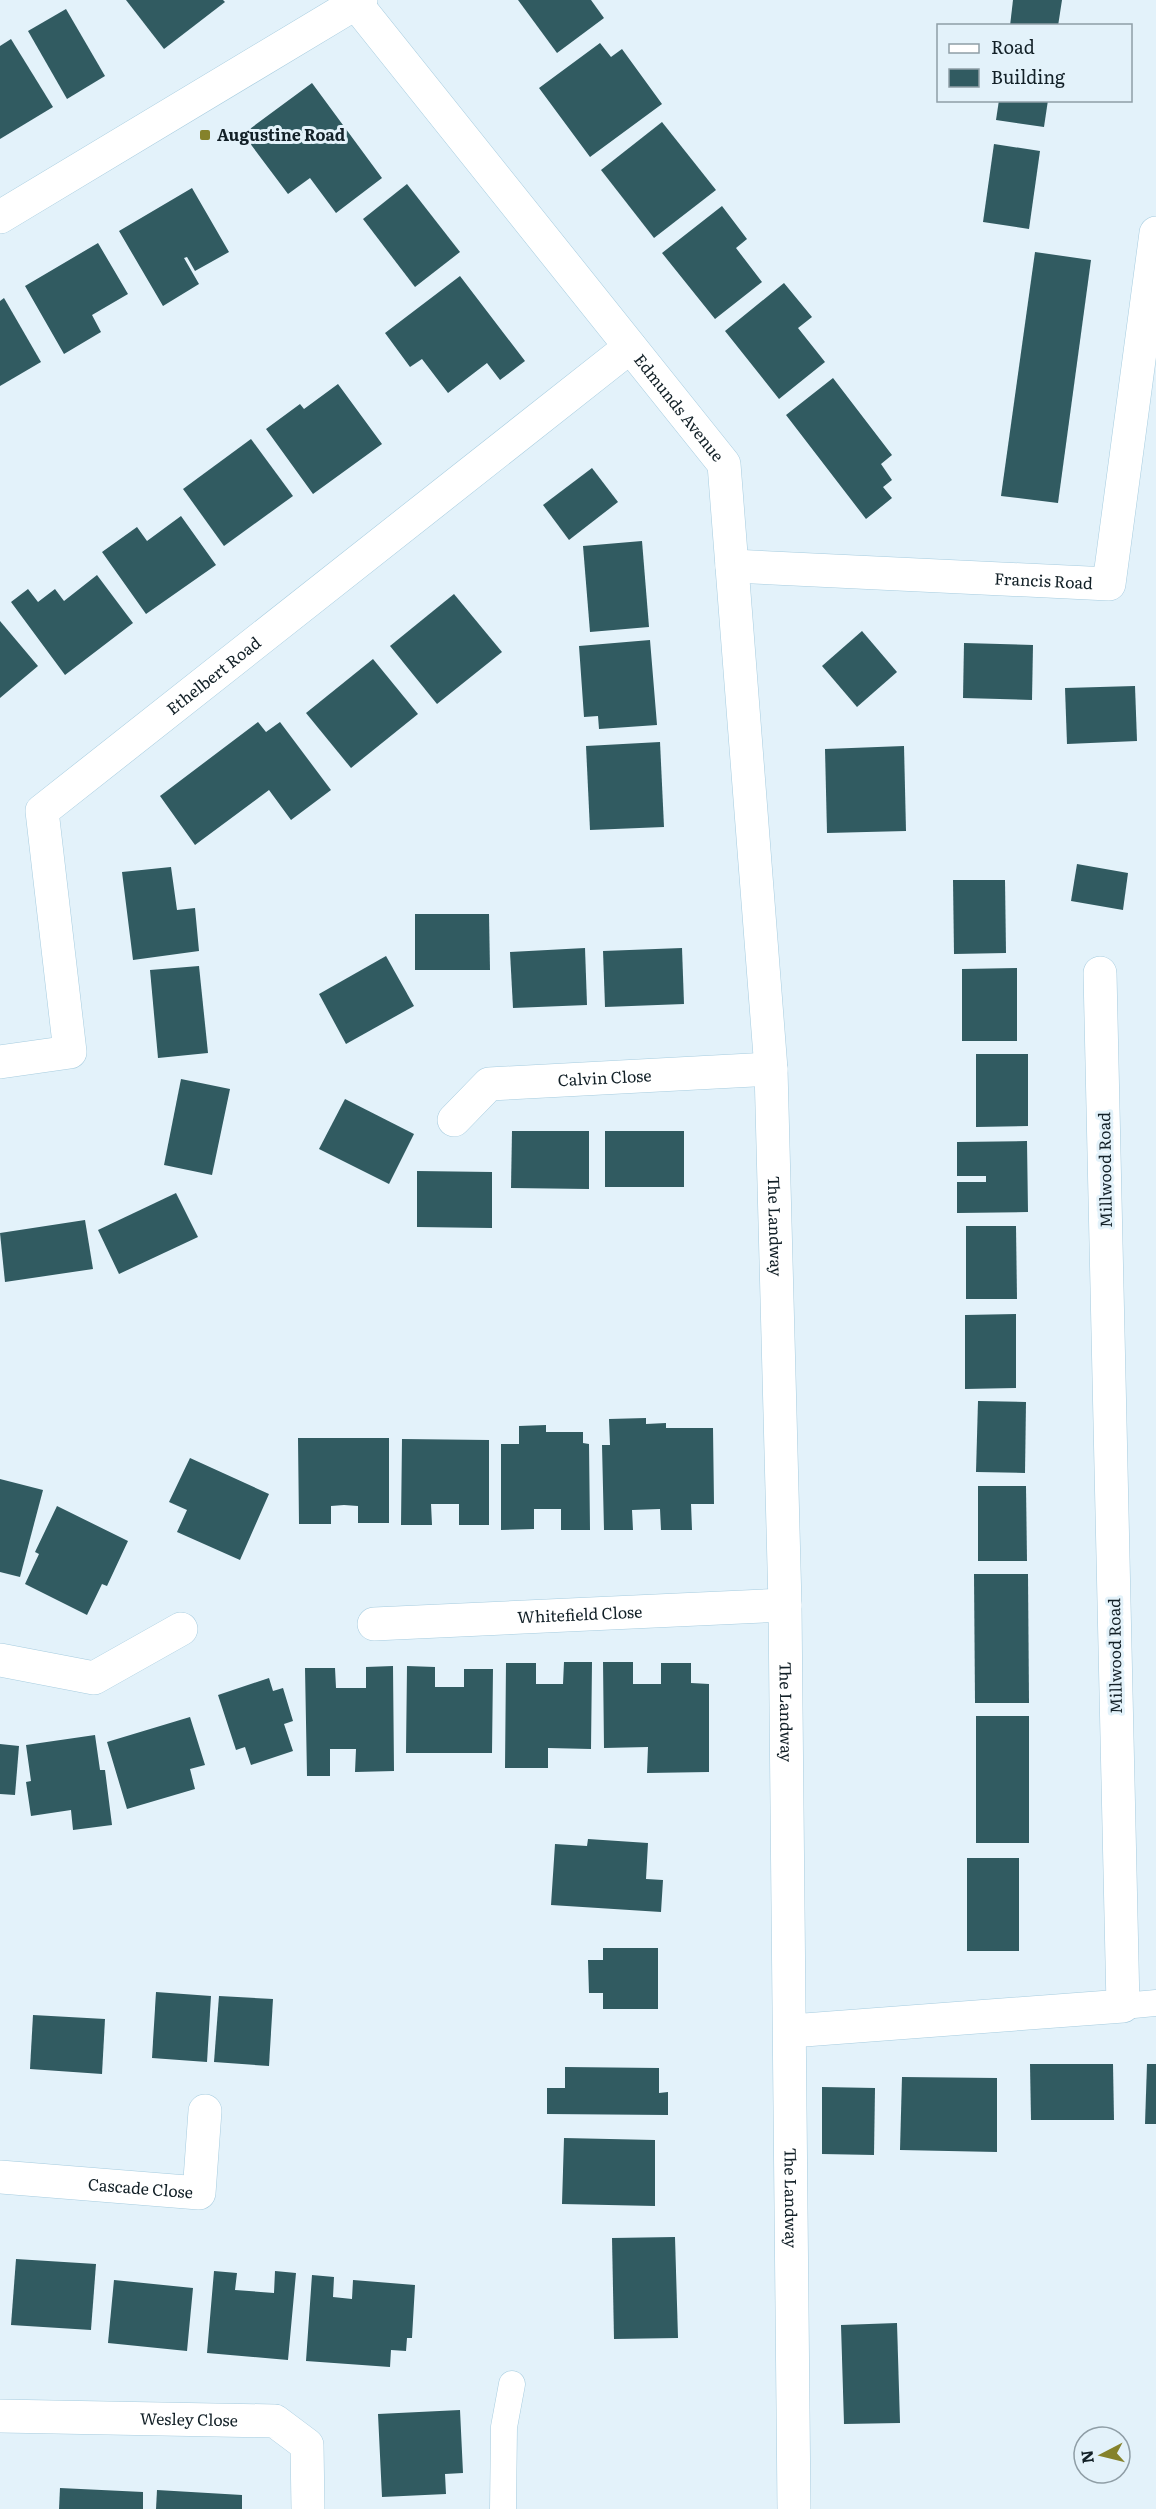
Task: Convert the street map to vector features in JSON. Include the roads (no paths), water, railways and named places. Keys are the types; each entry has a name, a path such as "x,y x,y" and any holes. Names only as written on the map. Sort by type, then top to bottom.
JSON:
{"street":[{"path":"0,217 357,1"},
{"name":"Edmunds Avenue","path":"357,1 724,464 759,914"},
{"name":"Francis Road","path":"732,566 1109,584 1155,251"},
{"name":"Ethelbert Road","path":"0,1062 70,1052 42,811 630,347"},
{"name":"The Landway","path":"759,914 771,1069 785,1605 794,2509"},
{"name":"Millwood Road","path":"1100,973 1123,2006"},
{"name":"Calvin Close","path":"454,1120 489,1084 771,1069"},
{"name":"Whitefield Close","path":"374,1624 785,1605"},
{"path":"0,1660 94,1678 181,1629"},
{"path":"791,2031 1123,2006"},
{"name":"Cascade Close","path":"0,2177 199,2193 205,2111"},
{"name":"Wesley Close","path":"0,2416 275,2421 307,2445 308,2509"}],"lane":[{"path":"1123,2006 1156,2003"},
{"path":"503,2509 504,2427 512,2384"}],"place":[{"name":"Augustine Road","path":"205,135"}]}
